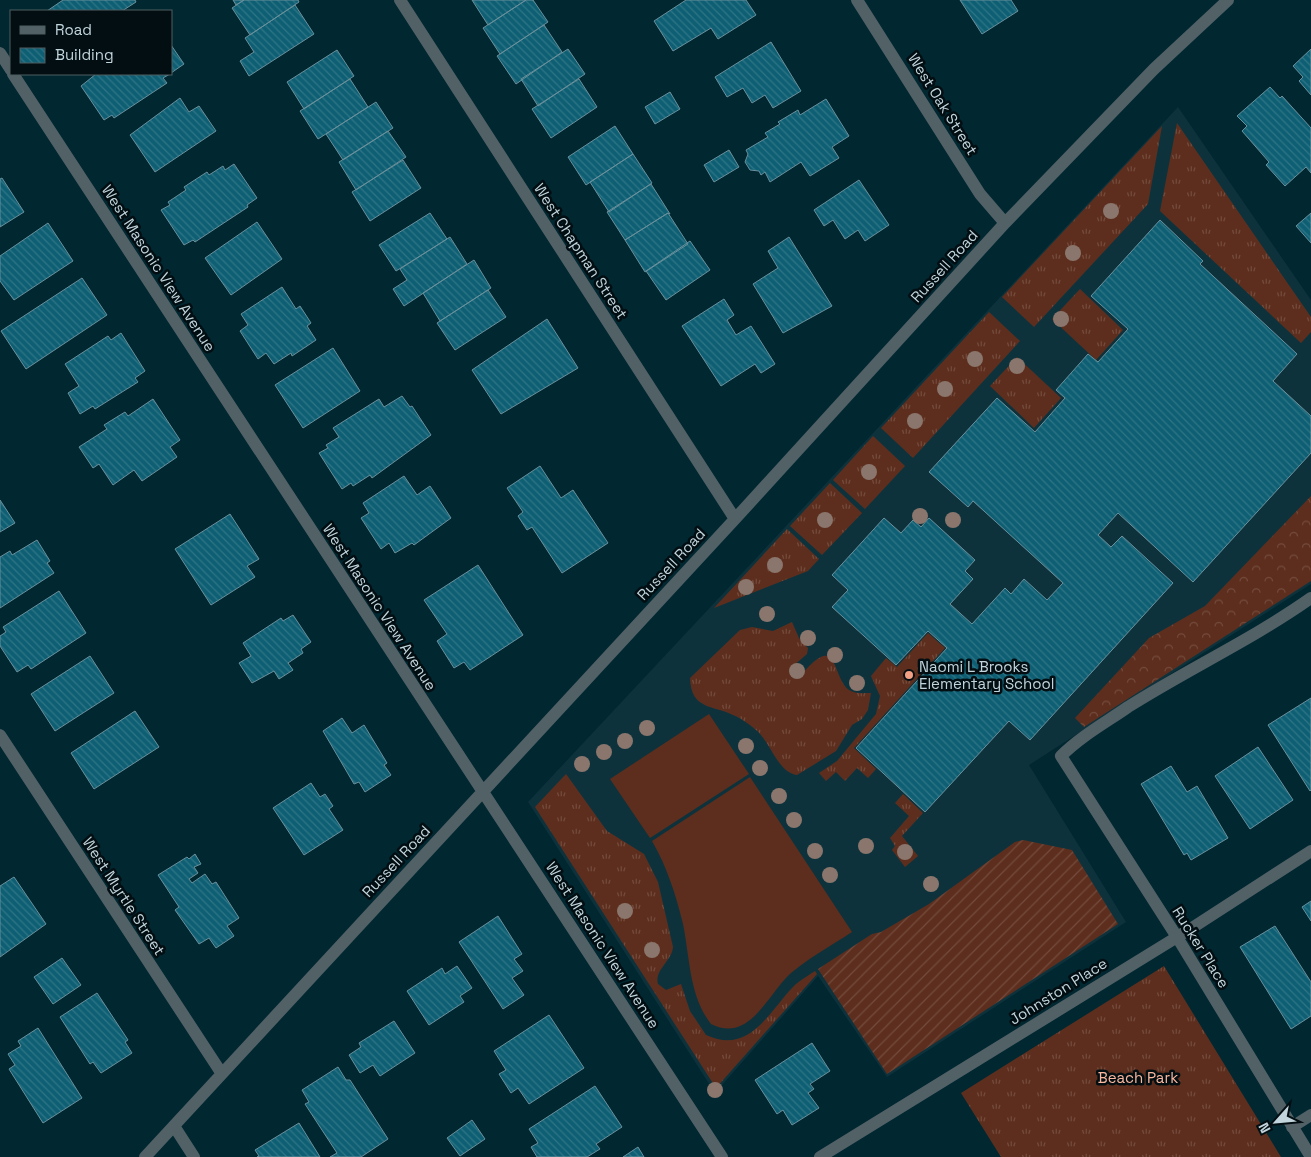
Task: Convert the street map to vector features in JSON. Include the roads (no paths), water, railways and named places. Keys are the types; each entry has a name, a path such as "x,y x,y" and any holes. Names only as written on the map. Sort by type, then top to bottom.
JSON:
{"street":[{"name":"West Chapman Street","path":"400,0 735,519"},
{"name":"West Oak Street","path":"857,0 980,194 1005,223"},
{"name":"Russell Road","path":"145,1157 735,519 1005,223 1154,69 1228,0"},
{"path":"0,53 10,68"},
{"name":"West Masonic View Avenue","path":"15,75 722,1157"},
{"name":"Rucker Place","path":"1311,598 1278,620 1164,685 1085,736 1061,756 1177,937 1311,1157"},
{"name":"West Myrtle Street","path":"0,735 222,1074"},
{"name":"Johnston Place","path":"820,1157 1311,852"},
{"path":"1292,1127 1311,1115"},
{"path":"174,1126 194,1157"}],"place":[{"name":"Naomi L Brooks Elementary School","path":"909,675"}],"park label":[{"name":"Beach Park","path":"1138,1077"}]}
